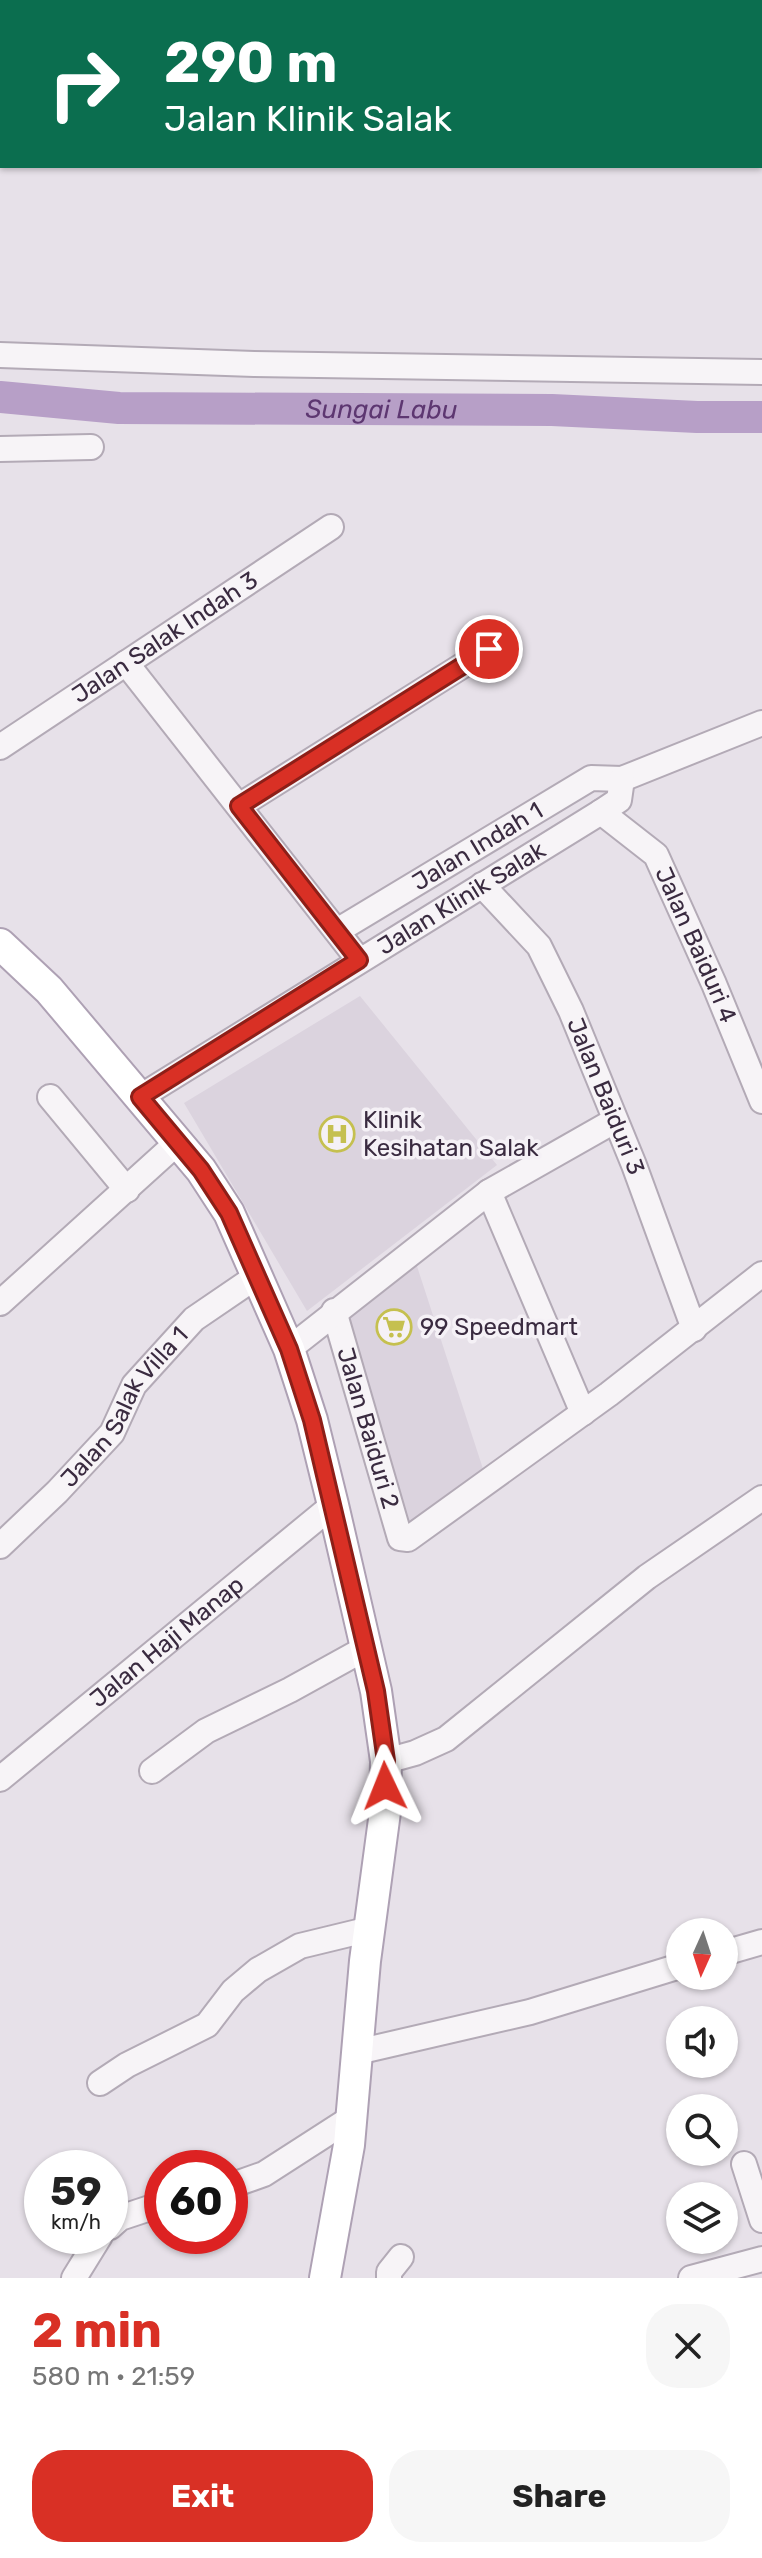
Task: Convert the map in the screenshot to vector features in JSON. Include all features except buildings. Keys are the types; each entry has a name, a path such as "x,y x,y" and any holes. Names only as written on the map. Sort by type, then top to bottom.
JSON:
{"main road":[{"path":"0,944 49,990 201,1170 229,1213 289,1349 312,1420 333,1505 376,1691 386,1761 385,1812 349,2145 325,2278"}],"street":[{"path":"0,355 270,364 762,372"},
{"path":"0,449 91,447"},
{"name":"Jalan Salak Indah 3","path":"0,747 331,527"},
{"path":"239,806 489,649"},
{"path":"126,663 359,960"},
{"path":"614,797 762,723"},
{"name":"Jalan Indah 1","path":"337,931 591,778 614,797"},
{"name":"Jalan Klinik Salak","path":"140,1097 482,885 614,797"},
{"name":"Jalan Baiduri 4","path":"614,797 656,855 762,1101"},
{"name":"Jalan Baiduri 3","path":"482,885 539,946 571,1011 634,1165 694,1329"},
{"path":"50,1097 127,1190"},
{"path":"289,1349 489,1192 614,1121"},
{"path":"0,1303 178,1142"},
{"path":"489,1192 583,1413 762,1274"},
{"name":"Jalan Salak Villa 1","path":"0,1546 57,1492 112,1433 134,1385 194,1319 257,1276"},
{"name":"Jalan Baiduri 2","path":"334,1311 400,1538 408,1539 583,1413"},
{"path":"386,1761 415,1753 446,1739 647,1577 762,1498"},
{"name":"Jalan Haji Manap","path":"0,1779 333,1505"},
{"path":"152,1771 206,1731 366,1648"},
{"path":"100,2083 127,2065 207,2025 233,1991 258,1970 300,1946 370,1929"},
{"path":"738,1949 762,1942"},
{"path":"357,2052 530,2012 666,1970"},
{"path":"248,2180 264,2174 351,2118"},
{"path":"744,2164 762,2220"},
{"path":"74,2278 89,2254"},
{"path":"691,2278 762,2259"}],"shaded area":[{"name":"Klinik Kesihatan Salak","path":"360,996 497,1165 307,1311 184,1103"},
{"path":"414,1257 485,1475 405,1532 342,1315"}],"waterway":[{"name":"Sungai Labu","path":"0,397 119,408 552,410 762,417"}],"place":[{"name":"Klinik Kesihatan Salak","path":"337,1134"},
{"name":"99 Speedmart","path":"394,1327"}],"route":[{"path":"385,1786 386,1761 376,1691 312,1420 289,1349 229,1213 201,1170 140,1097 359,960 239,806 489,649"}]}
